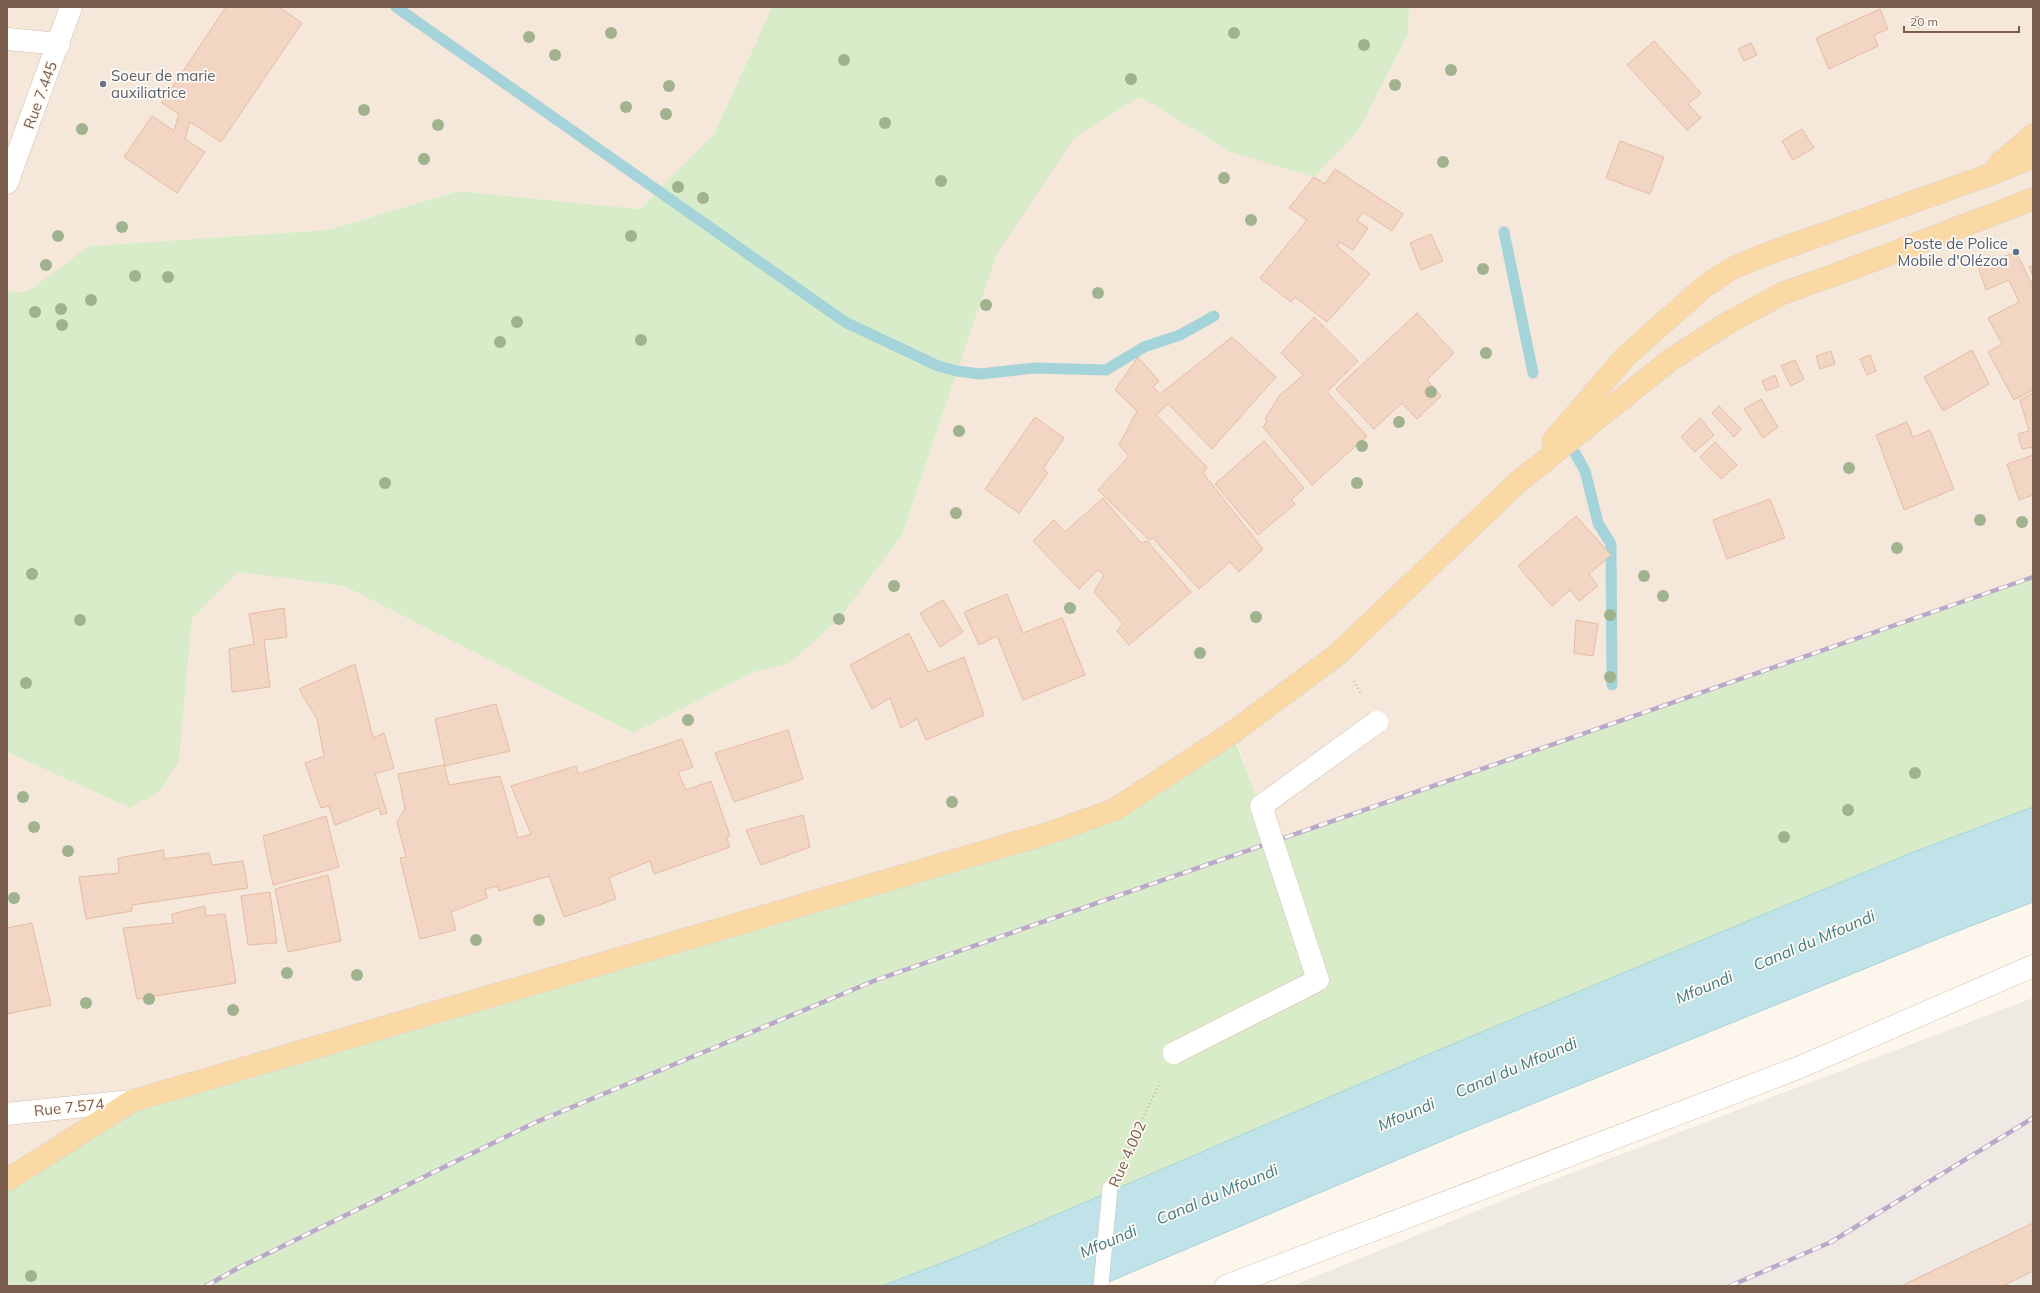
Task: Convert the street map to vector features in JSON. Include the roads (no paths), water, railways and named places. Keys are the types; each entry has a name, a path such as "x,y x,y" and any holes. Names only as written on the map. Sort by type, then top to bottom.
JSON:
{"main road":[{"path":"1986,176 2033,135"},
{"path":"1517,483 1626,356 1704,287 1731,269 1764,255 1986,176 2033,157"},
{"path":"7,1180 132,1101 1041,835 1114,810 1232,733 1338,654 1517,483 1669,361 1726,324 1781,294 2033,199"}],"street":[{"name":"Rue 7.445","path":"7,183 59,44 71,7"},
{"path":"7,38 59,44"},
{"path":"1174,1053 1318,980 1261,806 1377,722"},
{"path":"1226,1286 1798,1068 2033,966"},
{"name":"Rue 7.574","path":"7,1114 132,1101"}],"lane":[{"name":"Rue 4.002","path":"1101,1286 1110,1188"}],"water":[{"path":"2033,807 2033,902 1945,936 1461,1133 1099,1286 882,1286 965,1254 1441,1049 1911,853"}],"waterway":[{"path":"396,7 845,322 938,366 957,371 980,374 1035,368 1106,370 1144,347 1180,335 1214,316"},
{"path":"1504,232 1533,373"},
{"path":"1575,453 1585,471 1598,523 1611,544 1612,685"}],"railway":[{"path":"206,1286 240,1267 534,1123 876,980 2033,577"},
{"path":"1730,1286 1831,1242 2033,1118"}],"place":[{"name":"Soeur de marie auxiliatrice","path":"103,84"},
{"name":"Poste de Police Mobile d'Olézoa","path":"2016,252"}],"water label":[{"name":"Canal du Mfoundi","path":"1814,940"},
{"name":"Mfoundi","path":"1704,987"},
{"name":"Canal du Mfoundi","path":"1516,1067"},
{"name":"Mfoundi","path":"1406,1114"},
{"name":"Canal du Mfoundi","path":"1217,1194"},
{"name":"Mfoundi","path":"1108,1241"}]}
